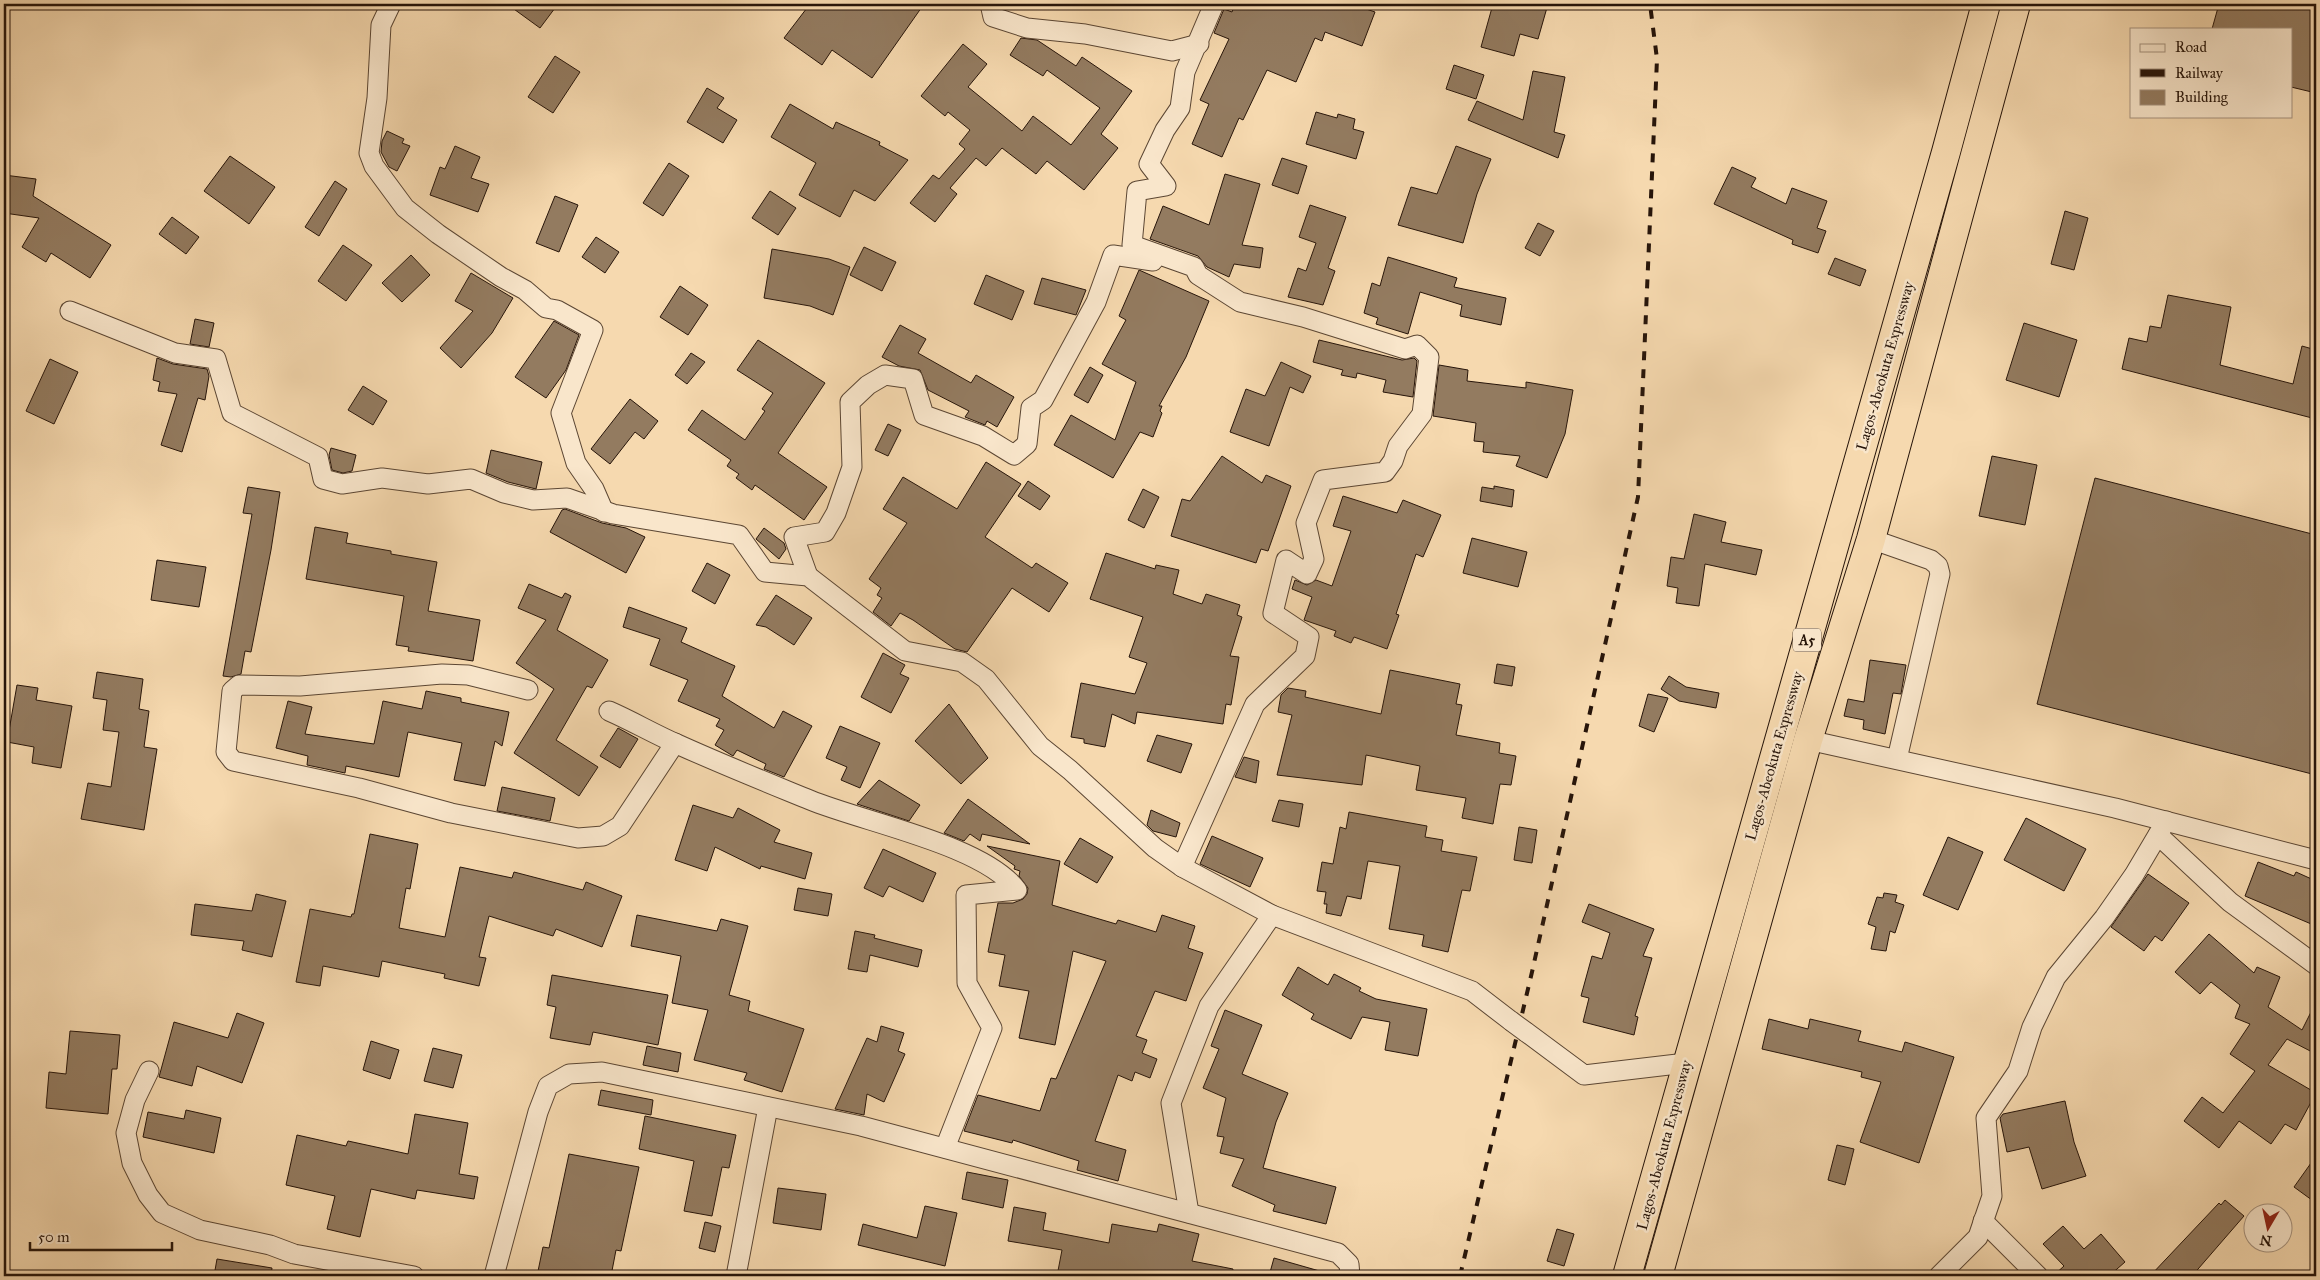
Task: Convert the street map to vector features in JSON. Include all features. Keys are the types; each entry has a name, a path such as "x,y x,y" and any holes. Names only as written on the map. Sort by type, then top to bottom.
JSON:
{"highway":[{"name":"Lagos-Abeokuta Expressway","path":"1628,1276 1686,1064 1946,152 1986,4"},
{"name":"Lagos-Abeokuta Expressway","path":"1665,1273 1808,740 1871,539 2016,4"}],"street":[{"path":"391,4 381,25 380,33 376,98 369,153 374,166 405,208 438,234 501,277 526,290 546,308 557,310 594,330 561,413 576,463 594,489 604,512"},
{"path":"990,4 993,17 1027,28 1085,34 1172,51 1198,44"},
{"path":"1182,867 1255,704 1305,656 1309,637 1273,613 1286,560 1307,574 1314,559 1306,523 1323,480 1385,472 1393,461 1398,446 1422,414 1429,357 1417,346 1405,349 1303,317 1240,302 1198,275 1194,267 1132,245 1137,191 1166,186 1149,164 1165,130 1180,108 1186,72 1214,4"},
{"path":"808,576 794,537 825,532 836,513 852,467 850,402 868,385 886,375 913,379 924,415 983,436 1014,455 1027,444 1031,408 1042,400 1096,302 1113,255 1194,267"},
{"path":"70,311 175,353 216,359 232,412 318,457 323,479 342,484 382,478 428,484 472,479 504,493 533,500 567,498 604,512 739,535 765,572 808,576 905,650 962,662 986,679 1040,746 1070,770 1155,848 1182,867 1272,915 1472,992 1584,1075 1686,1064"},
{"path":"1871,539 1931,560 1938,566 1940,574 1897,759"},
{"path":"528,690 468,675 442,674 300,686 239,685 232,691 226,752 232,761 359,788 451,813 578,838 604,836 620,826 675,743"},
{"path":"608,711 639,723 675,743 813,801 930,840 984,864 1008,878 1017,890 966,895 966,983 992,1028 945,1148"},
{"path":"1808,740 1897,759 2162,828 2316,860"},
{"path":"2162,828 2230,902 2316,965"},
{"path":"1939,1276 1978,1236 1992,1196 1986,1118 2018,1071 2032,1027 2056,977 2129,882 2162,828"},
{"path":"1189,1213 1171,1103 1209,1006 1272,915"},
{"path":"149,1071 135,1100 126,1133 132,1163 148,1195 162,1212 200,1230 270,1245 294,1254 414,1276"},
{"path":"494,1276 538,1112 548,1086 569,1074 602,1072 861,1126 1338,1253 1349,1264 1350,1276"},
{"path":"736,1276 768,1107"},
{"path":"1983,1221 2038,1276"}],"building":[{"path":"507,4 558,4 540,28"},
{"path":"810,4 924,4 872,78 832,50 822,65 784,38"},
{"path":"1235,4 1352,4 1375,12 1362,46 1325,32 1322,41 1315,38 1296,82 1267,70 1243,120 1239,118 1222,157 1192,144 1209,104 1200,100 1229,39 1214,33 1224,9 1232,12"},
{"path":"1493,4 1548,4 1538,39 1520,34 1514,56 1481,47"},
{"path":"2219,4 2316,4 2316,93 2292,87 2292,28 2212,28"},
{"path":"1021,38 1037,40 1076,66 1082,57 1132,91 1101,134 1118,148 1084,190 1047,161 1036,174 1002,148 986,166 976,158 950,188 957,194 935,222 910,203 933,175 939,179 965,149 959,144 970,130 948,112 945,116 921,96 963,44 987,64 968,87 1022,131 1033,116 1071,145 1100,108 1047,70 1043,76 1010,55"},
{"path":"555,56 580,72 553,113 528,97"},
{"path":"1454,65 1484,75 1476,99 1446,89"},
{"path":"1533,71 1565,77 1554,132 1565,135 1558,158 1468,120 1477,101 1523,120"},
{"path":"707,88 724,98 717,108 737,120 723,143 687,122"},
{"path":"790,104 833,129 836,122 880,142 879,145 908,160 875,201 854,190 840,217 799,195 816,163 771,137"},
{"path":"1316,112 1337,118 1338,114 1355,119 1353,129 1364,132 1356,159 1306,144"},
{"path":"387,131 404,139 402,143 410,146 397,171 389,167 381,152 382,141"},
{"path":"455,146 480,157 471,178 489,184 478,212 430,195 440,167 445,169"},
{"path":"1456,146 1491,159 1477,194 1463,243 1398,225 1411,187 1437,194"},
{"path":"230,156 275,187 249,224 204,191"},
{"path":"1282,158 1307,166 1298,194 1272,185"},
{"path":"669,163 689,176 663,216 643,203"},
{"path":"1732,167 1756,178 1751,187 1786,204 1792,188 1827,201 1817,228 1826,231 1818,253 1792,244 1793,240 1714,204"},
{"path":"1225,174 1260,184 1242,245 1263,248 1260,268 1234,264 1229,277 1207,267 1198,256 1150,239 1163,206 1209,225"},
{"path":"4,175 36,179 33,196 111,245 90,278 51,253 46,262 22,247 39,218 4,213"},
{"path":"335,181 347,189 319,236 305,227"},
{"path":"770,191 796,208 778,235 752,218"},
{"path":"555,196 578,205 559,252 536,243"},
{"path":"1310,205 1346,217 1328,268 1335,271 1323,305 1288,297 1298,268 1306,271 1316,243 1299,237"},
{"path":"2065,211 2088,218 2074,270 2051,264"},
{"path":"172,217 199,237 186,254 159,234"},
{"path":"1538,223 1554,231 1540,256 1525,248"},
{"path":"596,237 619,252 605,273 582,257"},
{"path":"343,245 372,265 346,301 318,281"},
{"path":"864,247 896,262 882,291 850,275"},
{"path":"772,249 829,259 850,267 833,315 810,306 764,298"},
{"path":"411,255 430,275 402,302 382,283"},
{"path":"1388,257 1457,278 1454,287 1506,298 1501,325 1460,316 1462,305 1420,292 1408,334 1376,324 1378,318 1364,313 1372,283 1380,286"},
{"path":"1835,258 1866,270 1860,286 1828,274"},
{"path":"1139,270 1209,301 1186,357 1159,406 1162,406 1160,411 1162,413 1153,437 1140,432 1113,478 1054,445 1071,415 1115,440 1136,382 1102,364 1126,320 1119,316"},
{"path":"471,273 513,298 492,333 461,368 440,348 473,311 455,301"},
{"path":"986,275 1024,291 1012,320 974,304"},
{"path":"1042,278 1086,290 1076,315 1034,304"},
{"path":"680,286 708,305 688,335 660,317"},
{"path":"2168,295 2231,307 2220,365 2293,384 2302,346 2316,350 2316,419 2122,369 2129,338 2147,342 2150,326 2161,328"},
{"path":"195,319 214,323 209,347 190,344"},
{"path":"554,321 579,335 566,370 546,398 515,377"},
{"path":"2024,323 2077,340 2059,397 2006,380"},
{"path":"900,325 926,339 918,353 971,383 976,375 1014,397 997,427 987,421 985,425 965,417 969,411 928,390 920,370 899,366 882,357"},
{"path":"758,340 825,383 778,453 827,487 804,520 755,485 752,490 736,478 739,474 727,466 731,460 688,430 702,410 745,440 765,411 762,409 773,393 737,370"},
{"path":"1319,340 1402,360 1414,358 1417,361 1413,397 1383,392 1386,380 1357,373 1356,378 1341,375 1343,370 1313,362"},
{"path":"691,353 705,362 687,384 675,375"},
{"path":"157,358 173,364 207,369 209,376 205,400 198,398 182,452 161,445 177,394 158,391 160,382 153,380"},
{"path":"50,359 78,372 54,424 26,411"},
{"path":"1281,362 1311,376 1303,393 1290,387 1269,446 1230,432 1246,389 1265,396"},
{"path":"1439,365 1468,370 1467,381 1526,388 1526,382 1573,390 1565,434 1547,478 1516,466 1520,456 1483,452 1484,442 1474,441 1476,423 1433,416"},
{"path":"1090,367 1103,375 1088,403 1074,395"},
{"path":"363,386 387,401 373,425 348,410"},
{"path":"630,399 658,421 644,439 635,432 610,464 591,449"},
{"path":"888,424 901,430 888,456 875,450"},
{"path":"331,448 356,455 352,471 343,473 332,470 329,455"},
{"path":"491,450 542,462 536,489 508,482 486,473"},
{"path":"1222,456 1262,483 1266,475 1291,486 1268,551 1261,549 1256,563 1171,536 1182,499 1190,501"},
{"path":"1992,456 2037,465 2025,525 1979,516"},
{"path":"986,462 1021,484 985,537 1032,568 1036,563 1068,583 1049,612 1012,588 967,652 955,649 900,613 891,626 873,612 882,598 877,595 881,588 869,579 907,523 883,509 903,477 957,509"},
{"path":"2095,478 2316,535 2316,775 2037,704"},
{"path":"1028,481 1050,496 1040,510 1018,496"},
{"path":"1494,486 1514,490 1512,507 1480,501 1482,487 1494,489"},
{"path":"248,487 280,492 251,652 245,651 241,674 231,677 223,676 252,514 243,513"},
{"path":"1143,489 1159,497 1144,528 1128,520"},
{"path":"1343,496 1397,513 1403,500 1441,515 1423,557 1416,554 1396,614 1399,615 1387,649 1354,637 1351,643 1334,636 1336,631 1304,620 1312,597 1292,589 1295,580 1307,585 1316,580 1332,586 1351,531 1333,526"},
{"path":"565,509 602,523 626,528 645,537 626,573 550,532 562,510"},
{"path":"1694,514 1726,522 1721,542 1762,550 1756,575 1705,564 1699,606 1676,603 1678,588 1667,586 1671,557 1684,559"},
{"path":"315,527 348,533 346,543 391,551 391,554 437,562 428,611 480,620 473,661 408,651 409,647 396,645 404,596 306,579"},
{"path":"764,528 784,543 786,549 779,559 756,539"},
{"path":"1472,538 1527,552 1518,587 1463,573"},
{"path":"1106,553 1155,569 1156,565 1179,570 1173,594 1202,604 1206,594 1240,605 1237,615 1242,617 1230,656 1239,657 1231,705 1226,704 1223,724 1137,712 1135,724 1112,714 1105,747 1084,743 1084,739 1071,737 1081,683 1135,694 1147,663 1129,657 1143,617 1090,599"},
{"path":"157,560 206,567 199,607 151,600"},
{"path":"707,563 730,575 715,604 692,591"},
{"path":"529,584 562,598 565,593 571,596 557,630 608,660 592,688 587,686 556,740 598,767 579,796 514,753 554,689 516,663 546,620 518,608"},
{"path":"776,595 812,618 794,645 766,627 756,625"},
{"path":"629,607 687,628 681,642 735,666 722,696 774,728 783,711 812,726 784,777 764,769 766,764 737,750 733,756 715,745 724,730 716,726 720,719 678,701 688,680 650,665 660,639 623,627"},
{"path":"883,653 905,665 900,674 909,678 891,713 861,697"},
{"path":"1870,660 1906,665 1901,694 1893,693 1885,734 1863,729 1864,720 1844,716 1848,699 1864,702"},
{"path":"1497,664 1515,667 1512,686 1494,683"},
{"path":"1390,670 1460,684 1456,704 1462,705 1456,735 1500,743 1499,753 1516,756 1511,785 1500,784 1493,824 1462,818 1466,798 1416,790 1420,766 1366,755 1362,785 1277,775 1292,715 1278,712 1281,695 1288,688 1306,691 1305,697 1381,714"},
{"path":"97,672 143,679 139,709 149,711 144,747 157,749 144,830 81,819 88,783 111,787 119,732 103,730 107,700 93,698"},
{"path":"1669,676 1686,687 1719,693 1716,708 1679,701 1661,689"},
{"path":"17,685 38,688 36,700 72,706 61,768 32,763 34,747 7,742"},
{"path":"426,691 461,698 461,702 509,712 502,746 495,741 485,786 454,780 462,743 408,732 399,777 346,766 345,773 307,765 308,756 276,748 288,701 312,707 305,734 374,744 383,701 422,709"},
{"path":"1648,694 1668,698 1654,732 1639,726"},
{"path":"949,704 988,758 961,784 915,741"},
{"path":"840,726 880,743 860,788 841,780 847,767 826,758"},
{"path":"618,728 638,739 620,768 600,756"},
{"path":"1157,735 1192,744 1181,773 1147,761"},
{"path":"1244,757 1259,761 1256,783 1235,777"},
{"path":"879,780 920,805 909,821 857,804"},
{"path":"502,787 555,798 550,821 497,811"},
{"path":"968,799 1030,844 982,834 980,841 970,834 964,841 944,833"},
{"path":"1279,800 1303,804 1299,827 1272,821"},
{"path":"693,805 733,818 738,808 780,830 774,842 812,853 805,879 761,866 760,869 715,847 707,871 675,860"},
{"path":"1151,810 1180,823 1176,837 1153,831 1147,825"},
{"path":"1349,812 1427,826 1425,837 1443,840 1441,851 1477,857 1470,891 1462,890 1448,952 1422,946 1424,935 1389,929 1400,866 1368,861 1361,899 1347,896 1341,916 1326,913 1327,904 1324,904 1326,892 1317,891 1322,862 1333,864 1340,827 1346,829"},
{"path":"2026,818 2086,849 2064,891 2004,860"},
{"path":"1519,827 1537,830 1532,863 1514,860"},
{"path":"370,834 418,844 410,889 406,888 399,928 445,937 460,867 512,878 514,872 583,890 586,882 622,896 602,947 556,929 553,936 489,916 479,957 486,958 479,986 444,978 445,974 382,961 379,977 323,966 320,986 296,982 310,909 351,917 354,914"},
{"path":"1212,836 1263,858 1250,887 1200,864"},
{"path":"1948,837 1983,852 1958,910 1923,895"},
{"path":"1080,838 1113,857 1097,883 1064,864"},
{"path":"987,846 1060,861 1052,905 1116,924 1118,920 1156,932 1162,915 1195,926 1188,948 1203,953 1186,1001 1155,991 1136,1036 1147,1040 1142,1053 1157,1059 1150,1078 1135,1072 1132,1081 1118,1075 1095,1141 1126,1150 1118,1181 1077,1170 1079,1161 1013,1140 1012,1143 964,1131 978,1095 1040,1111 1051,1078 1056,1079 1106,961 1073,951 1055,1045 1019,1038 1029,991 999,986 1005,955 988,952 998,903 1013,903 1023,899 1027,894 1028,888 1019,876 1020,871 1014,869 1015,866"},
{"path":"883,849 936,873 923,902 889,886 883,897 864,888"},
{"path":"2258,862 2294,876 2296,872 2316,881 2316,926 2245,896"},
{"path":"2148,874 2189,903 2162,941 2155,936 2144,951 2111,927"},
{"path":"798,888 832,894 828,916 794,910"},
{"path":"1884,893 1897,895 1895,902 1904,905 1895,933 1890,931 1886,951 1871,949 1876,927 1868,924 1877,897 1883,898"},
{"path":"256,894 286,901 272,957 242,950 244,941 191,935 195,904 252,911"},
{"path":"1589,904 1654,929 1643,956 1652,958 1635,1016 1638,1017 1634,1035 1583,1022 1589,998 1581,996 1592,956 1602,959 1610,933 1582,922"},
{"path":"637,915 717,931 721,919 748,926 729,995 750,1001 748,1011 804,1029 782,1092 744,1080 747,1073 694,1060 708,1010 672,1003 681,956 631,946"},
{"path":"855,931 875,935 874,938 922,950 918,967 870,955 867,972 848,969"},
{"path":"2209,934 2254,973 2257,967 2280,977 2268,1007 2302,1030 2316,1002 2316,1054 2287,1039 2268,1065 2316,1093 2296,1130 2285,1124 2271,1144 2239,1121 2219,1148 2184,1121 2202,1097 2223,1113 2255,1071 2230,1054 2250,1024 2235,1018 2240,1005 2211,982 2200,994 2175,972"},
{"path":"1298,967 1328,985 1334,974 1361,988 1359,991 1376,999 1427,1009 1418,1056 1385,1050 1390,1022 1362,1017 1351,1039 1311,1019 1314,1014 1282,995"},
{"path":"552,975 668,995 658,1045 593,1032 590,1045 550,1038 556,1007 547,1005"},
{"path":"1225,1010 1262,1025 1242,1074 1288,1093 1276,1122 1263,1168 1336,1187 1326,1224 1273,1211 1275,1205 1232,1186 1244,1159 1220,1153 1224,1137 1217,1136 1226,1098 1203,1088 1219,1049 1211,1046"},
{"path":"237,1013 264,1023 242,1083 197,1066 192,1086 159,1077 174,1022 228,1038"},
{"path":"1769,1019 1808,1029 1810,1019 1861,1031 1858,1041 1902,1052 1905,1042 1954,1057 1919,1163 1860,1142 1881,1082 1861,1077 1862,1072 1762,1049"},
{"path":"881,1026 904,1033 898,1051 905,1054 884,1102 867,1094 864,1115 835,1109 867,1038 877,1042"},
{"path":"70,1031 120,1035 117,1069 112,1069 108,1114 46,1108 49,1072 66,1074"},
{"path":"371,1041 399,1050 390,1079 363,1070"},
{"path":"647,1046 681,1053 678,1072 643,1065"},
{"path":"433,1048 462,1055 453,1088 424,1081"},
{"path":"601,1090 653,1100 651,1115 598,1105"},
{"path":"2065,1101 2074,1142 2086,1176 2042,1189 2029,1147 2007,1152 2000,1118 2003,1114"},
{"path":"186,1110 221,1118 214,1153 143,1137 148,1112 184,1119"},
{"path":"415,1114 468,1123 459,1174 478,1177 474,1199 417,1190 415,1199 371,1189 360,1237 327,1229 335,1196 286,1185 297,1135 346,1146 348,1141 408,1154"},
{"path":"645,1116 736,1135 729,1168 722,1167 712,1216 684,1211 694,1161 639,1149"},
{"path":"1837,1145 1854,1149 1845,1185 1828,1180"},
{"path":"569,1154 639,1167 621,1251 616,1250 611,1276 537,1276 543,1247 549,1248"},
{"path":"2316,1156 2316,1203 2294,1187"},
{"path":"967,1172 1008,1180 1003,1208 962,1199"},
{"path":"778,1188 826,1194 821,1230 773,1223"},
{"path":"2225,1200 2242,1214 2242,1218 2192,1276 2150,1276 2219,1203 2221,1205"},
{"path":"925,1206 957,1213 945,1266 858,1245 863,1224 917,1238"},
{"path":"1014,1207 1046,1213 1043,1230 1109,1243 1112,1224 1157,1232 1159,1224 1199,1234 1192,1261 1233,1269 1232,1276 1057,1276 1062,1250 1008,1241"},
{"path":"705,1222 721,1226 715,1252 699,1248"},
{"path":"2063,1226 2084,1249 2101,1234 2125,1262 2109,1276 2053,1276 2064,1266 2043,1244"},
{"path":"1557,1229 1574,1234 1564,1266 1547,1261"},
{"path":"1274,1258 1323,1272 1323,1276 1269,1276"},
{"path":"217,1259 272,1268 271,1276 214,1276"}],"railway":[{"path":"1460,1276 1532,972 1638,497 1657,59 1650,4"}]}
